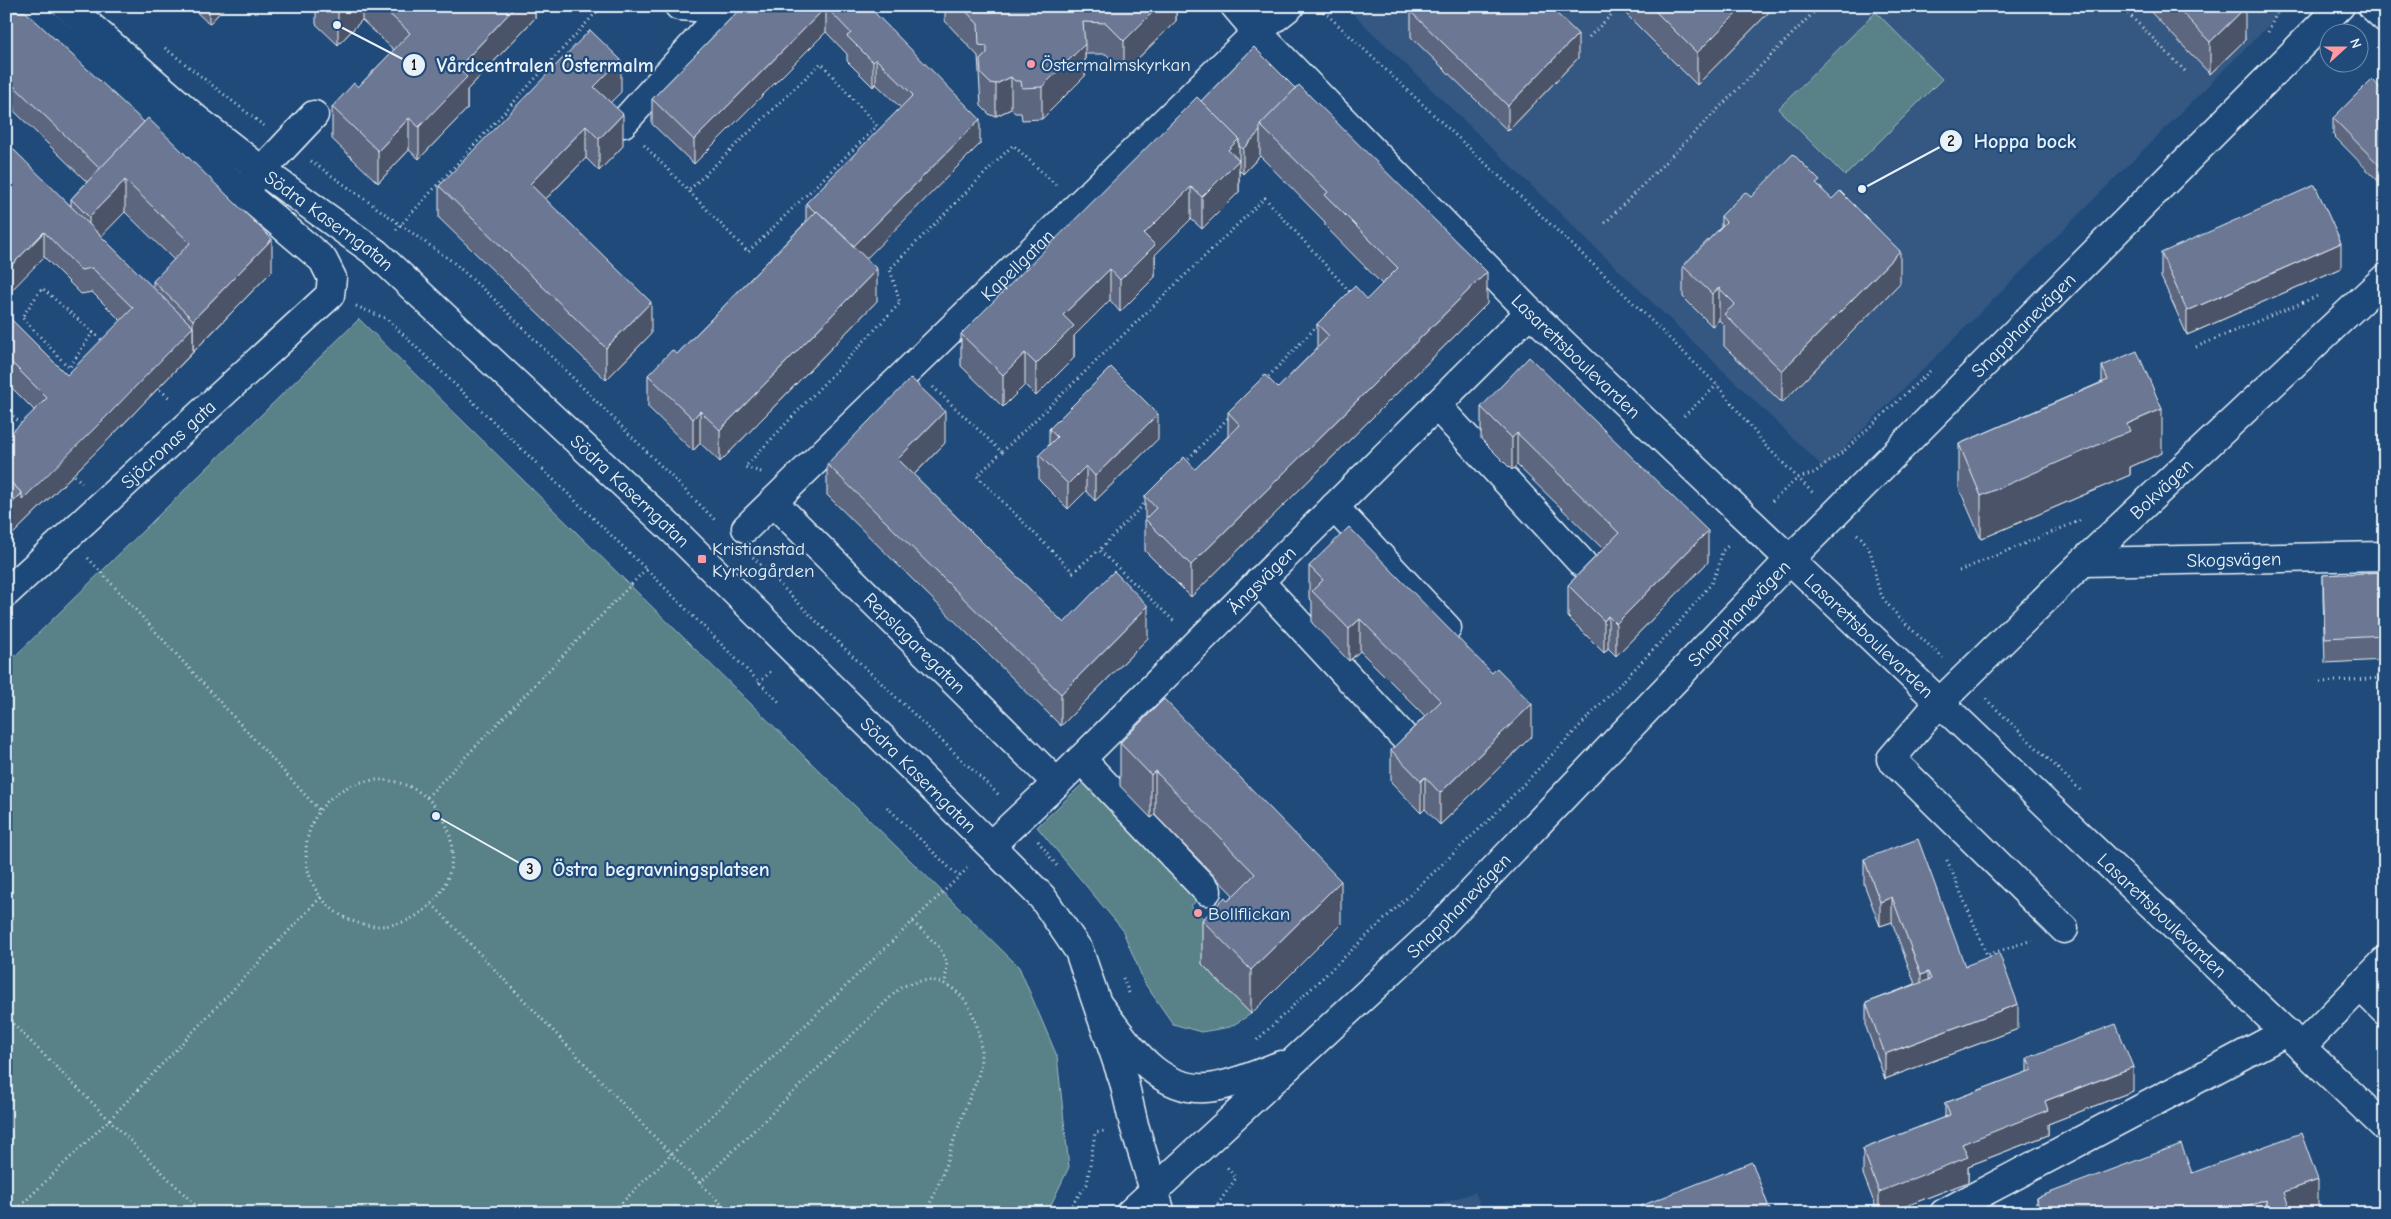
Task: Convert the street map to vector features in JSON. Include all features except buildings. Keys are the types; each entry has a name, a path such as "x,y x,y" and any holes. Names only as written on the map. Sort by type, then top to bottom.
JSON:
{"street":[{"name":"Södra Kaserngatan","path":"24,6 322,260 332,278 330,295"},
{"name":"Södra Kaserngatan","path":"67,6 196,119 376,253 676,533 1042,896 1079,951 1124,1082 1134,1125 1158,1201"},
{"path":"679,6 728,8"},
{"name":"Lasarettsboulevarden","path":"1235,6 1257,32 1530,312 2385,1127"},
{"name":"Kapellgatan","path":"747,540 773,502 793,482 913,368 1257,32 1290,6"},
{"name":"Snapphanevägen","path":"1130,1213 1158,1201 1294,1060 1442,924 1790,559 1836,516 2340,6"},
{"path":"2372,6 2385,18"},
{"path":"623,123 728,8"},
{"path":"241,192 314,115"},
{"name":"Bokvägen","path":"2064,929 1891,760 1939,703 1964,678 2083,562 2385,278"},
{"name":"Sjöcronas gata","path":"6,593 330,295"},
{"name":"Ängsvägen","path":"991,845 1057,783 1530,312"},
{"path":"1436,405 1582,563"},
{"name":"Repslagaregatan","path":"773,502 1057,783"},
{"path":"1334,507 1463,646"},
{"name":"Skogsvägen","path":"2083,562 2385,556"},
{"path":"1259,581 1403,736"},
{"path":"1150,690 1170,711"},
{"path":"1081,759 1207,891"},
{"path":"1944,1213 2293,1040 2360,986 2385,961"},
{"path":"2360,986 2385,1010"},
{"path":"1099,1006 1132,1048 1154,1072 1184,1086 1213,1088 1233,1083 1294,1060"}],"path":[{"path":"376,253 602,6"},
{"path":"1317,6 1616,285 1717,385 1766,446 1836,516 1863,539 1872,553 1875,575 1882,595 1910,627 2082,793"},
{"path":"1589,37 1620,6"},
{"path":"1606,223 1820,6"},
{"path":"2121,6 2186,71"},
{"path":"2262,39 2268,32 2280,6"},
{"path":"159,43 287,144 453,262 495,300 717,522"},
{"path":"623,123 688,191 748,252 878,126 821,63 688,191"},
{"path":"793,482 744,467 900,303 890,269 1012,145 1078,206"},
{"path":"1154,494 1099,550 1073,572 977,476 1265,198 1351,291 1344,298"},
{"path":"93,332 70,368 22,317 42,288 93,332 108,345"},
{"path":"2196,347 2322,294"},
{"path":"330,295 387,320 646,570 779,702"},
{"path":"1263,382 1324,319"},
{"path":"913,368 1002,452"},
{"path":"1250,1046 1492,817 1676,626 1711,584 1719,566 1722,552 1751,523 1798,478 1814,472 1844,451 1931,370"},
{"path":"151,382 194,419"},
{"path":"1662,437 1717,385"},
{"path":"6,409 27,429"},
{"path":"1181,466 1235,410"},
{"path":"68,469 102,503"},
{"path":"1960,571 2072,523"},
{"path":"67,535 319,810"},
{"path":"747,540 819,624 917,715 1021,818 1058,868"},
{"path":"1099,550 1198,643"},
{"path":"427,797 646,570"},
{"path":"2320,682 2385,678"},
{"path":"370,780 400,782 427,797 442,816 451,838 452,862 446,884 432,904 411,919 388,926 362,924 339,914 321,897 310,877 306,854 308,831 319,810 341,790 370,780"},
{"path":"887,807 959,877"},
{"path":"611,1213 991,845"},
{"path":"1947,860 1987,955 2064,929"},
{"path":"14,1213 110,1119 321,897"},
{"path":"432,904 671,1154 730,1213"},
{"path":"913,922 939,947 947,963 946,984"},
{"path":"1121,973 1131,998"},
{"path":"700,1183 901,986 922,981 946,984 966,1002 974,1018 980,1039 980,1068 925,1213"},
{"path":"6,1017 203,1213"},
{"path":"1066,1213 1087,1184 1096,1133 1134,1125"},
{"path":"1071,1206 1077,1213"}],"shaded area":[{"path":"1345,6 2288,6 1824,468"},
{"path":"1475,1192 1483,1213 1416,1213"}],"green space":[{"path":"1876,12 1942,79 1845,176 1778,109"},
{"path":"359,319 1019,967 1057,1056 1069,1167 1047,1213 6,1213 6,665"},
{"path":"1094,773 1207,891 1191,906 1225,941 1202,964 1251,1014 1230,1027 1201,1032 1173,1024 1145,984 1122,929 1037,827"}],"place":[{"name":"Vårdcentralen Östermalm","path":"337,25"},
{"name":"Östermalmskyrkan","path":"1031,64"},
{"name":"Hoppa bock","path":"1862,189"},
{"name":"Kristianstad Kyrkogården","path":"702,559"},
{"name":"Östra begravningsplatsen","path":"436,816"},
{"name":"Bollflickan","path":"1198,913"}]}
